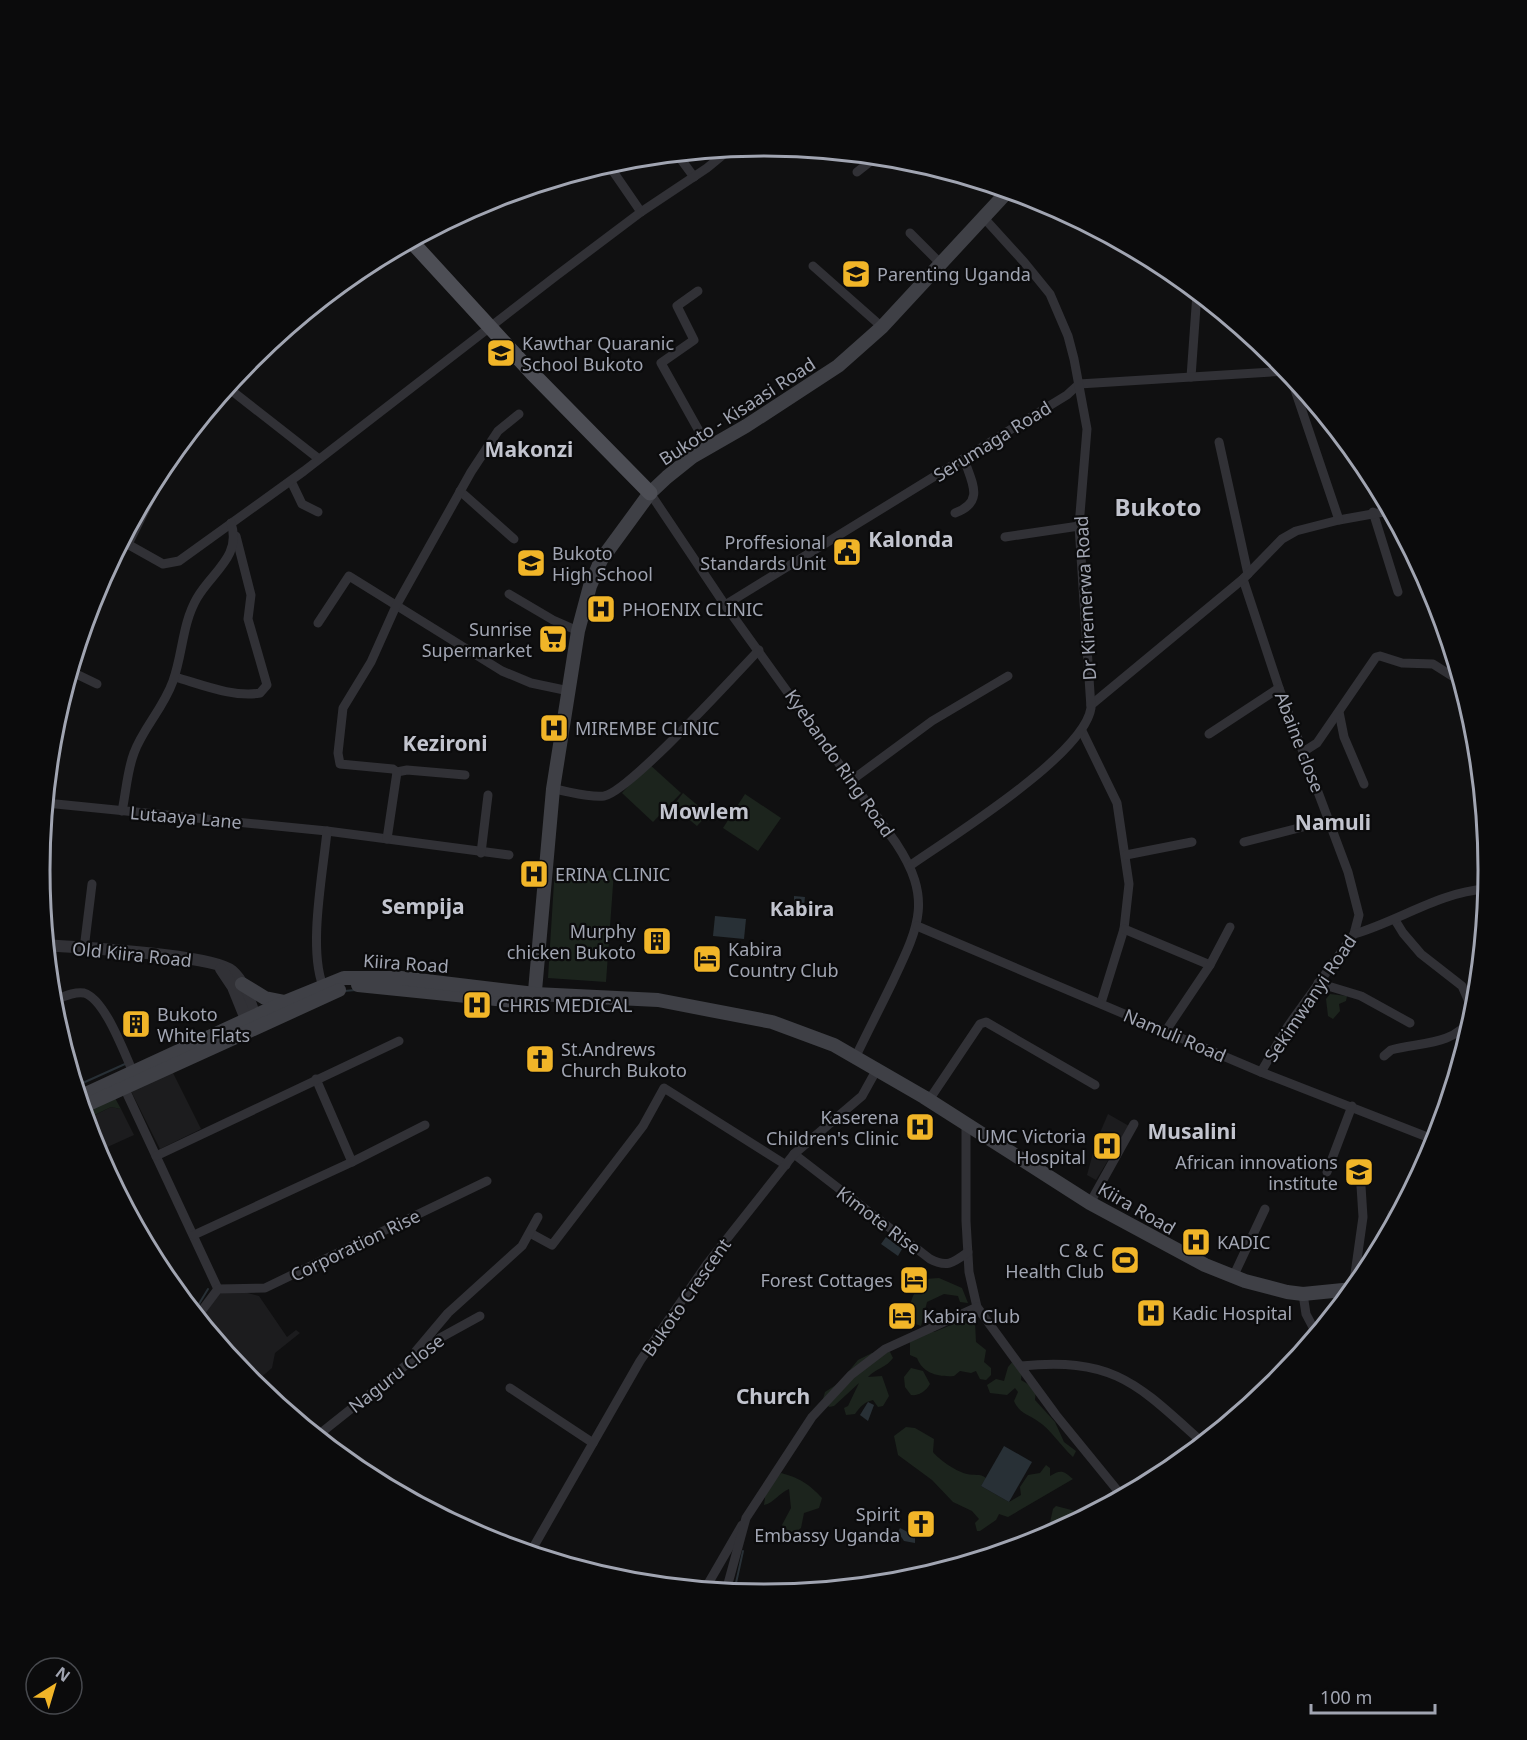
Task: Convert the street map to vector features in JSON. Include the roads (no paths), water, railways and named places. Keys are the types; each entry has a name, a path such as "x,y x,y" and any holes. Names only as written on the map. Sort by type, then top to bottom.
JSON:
{"main road":[{"name":"Bukoto - Kisaasi Road","path":"535,998 554,789 578,631 590,586 601,560 650,493 708,447 746,426 838,366 882,327 1002,197"},
{"path":"418,246 588,432 650,493"},
{"name":"Kiira Road","path":"253,1023 285,1002 344,978 401,978 535,998"},
{"path":"242,984 265,998 285,1002"},
{"name":"Kiira Road","path":"85,1095 253,1023 358,985 535,998 658,1000 772,1022 834,1045 926,1098 1090,1203 1173,1249 1233,1277 1270,1288 1303,1294 1341,1289"},
{"name":"Kiira Road","path":"88,1103 126,1079"}],"street":[{"path":"128,544 163,564 171,564 291,481 641,212 719,158"},
{"path":"682,161 694,177"},
{"path":"857,172 867,164"},
{"path":"614,172 641,212"},
{"name":"Dr Kiremerwa Road","path":"984,218 1050,294 1068,336 1079,384 1087,435 1079,526 1091,705"},
{"path":"910,233 941,264"},
{"path":"813,266 882,327"},
{"path":"698,291 677,306 694,340 661,363 708,447"},
{"path":"1191,377 1196,303"},
{"path":"1079,384 1274,372"},
{"name":"Serumaga Road","path":"725,604 1067,395 1079,384"},
{"path":"234,392 319,459"},
{"path":"1297,396 1338,520"},
{"path":"465,775 407,770 397,772 393,769 342,765 338,753 342,711 371,662 396,606 489,442 498,431 519,414"},
{"path":"1219,442 1245,576 1303,752 1317,743 1371,663 1380,656 1402,663 1433,664 1450,675"},
{"path":"955,513 970,507 974,500 964,459"},
{"path":"291,481 302,504 318,512"},
{"path":"460,491 514,539"},
{"name":"Kyebando Ring Road","path":"650,493 725,604 852,780 910,865 917,896 917,926 866,1062"},
{"path":"910,865 1017,790 1082,730 1089,719 1091,705 1245,576 1287,536 1338,520 1381,511"},
{"path":"1373,512 1398,592"},
{"path":"175,677 224,690 250,693 260,693 267,685 248,619 251,595 231,523"},
{"path":"1005,537 1079,526"},
{"path":"122,811 134,753 167,698 175,677 183,634 194,603 230,555 236,536"},
{"path":"318,623 349,576 513,677 540,686 569,690"},
{"name":"Abaine close","path":"1245,576 1279,688 1329,820"},
{"path":"509,594 553,620 578,631"},
{"path":"554,789 603,796 616,791 672,741 759,650"},
{"path":"77,674 98,684"},
{"path":"852,780 932,721 1008,676"},
{"path":"1209,734 1279,688"},
{"path":"1339,712 1344,737 1364,784"},
{"path":"1082,730 1117,803 1130,892 1124,929 1101,1003"},
{"path":"387,839 397,772"},
{"path":"481,853 488,795"},
{"name":"Lutaaya Lane","path":"53,804 327,831 509,855"},
{"path":"1244,842 1329,820"},
{"name":"Sekimwanyi Road","path":"1261,1072 1318,983 1354,934 1359,918 1358,904 1329,820"},
{"path":"323,986 318,970 317,940 327,831"},
{"path":"1126,855 1192,842"},
{"path":"84,949 92,884"},
{"path":"1354,934 1391,922 1452,894 1477,890"},
{"path":"1391,922 1421,954 1462,986 1466,995"},
{"name":"Namuli Road","path":"917,926 1261,1072 1426,1136"},
{"path":"1165,1032 1210,965 1230,927"},
{"path":"1124,929 1210,965"},
{"name":"Old Kiira Road","path":"54,946 193,959 217,964 231,970 242,984 253,1023"},
{"name":"Old Kiira Road","path":"217,964 253,1023"},
{"path":"1318,983 1354,993 1410,1023"},
{"path":"61,998 79,993 94,999 114,1031 126,1079 156,1156 218,1289 202,1311"},
{"path":"926,1098 980,1024 986,1022 1095,1085"},
{"path":"1384,1056 1391,1050 1451,1037 1459,1032"},
{"path":"156,1156 399,1041"},
{"name":"Bukoto Crescent","path":"534,1546 640,1361 684,1297 794,1154 855,1103 866,1062"},
{"path":"316,1079 352,1162"},
{"path":"530,1233 552,1245 643,1126 664,1088 786,1165"},
{"path":"1327,1172 1352,1106"},
{"path":"1090,1203 1134,1124"},
{"path":"194,1235 352,1162 425,1125"},
{"path":"966,1125 965,1199 968,1252 977,1307 1056,1415 1117,1490"},
{"name":"Kimote Rise","path":"794,1154 942,1265 951,1264 968,1252"},
{"name":"Corporation Rise","path":"218,1289 265,1288 487,1181"},
{"path":"1356,1269 1363,1217 1361,1186"},
{"path":"1233,1277 1265,1209"},
{"path":"407,1362 448,1313 522,1246 538,1217"},
{"path":"1303,1294 1306,1314 1312,1326"},
{"path":"709,1581 746,1518 800,1434 850,1375 885,1349 977,1307"},
{"name":"Naguru Close","path":"323,1431 407,1362 455,1328 480,1316"},
{"path":"1021,1366 1061,1363 1080,1365 1124,1379 1145,1390 1197,1437"},
{"path":"510,1388 593,1443"},
{"path":"728,1582 746,1518"}],"waterway":[{"path":"344,991 356,990"},
{"path":"82,1083 125,1064"},
{"path":"198,1306 208,1289"},
{"path":"736,1583 743,1551"}],"place":[{"name":"Parenting Uganda","path":"856,274"},
{"name":"Kawthar Quaranic School Bukoto","path":"501,353"},
{"name":"Proffesional Standards Unit","path":"847,552"},
{"name":"Bukoto High School","path":"531,563"},
{"name":"PHOENIX CLINIC","path":"601,609"},
{"name":"Sunrise Supermarket","path":"553,639"},
{"name":"MIREMBE CLINIC","path":"554,728"},
{"name":"ERINA CLINIC","path":"534,874"},
{"name":"Murphy chicken Bukoto","path":"657,941"},
{"name":"Kabira Country Club","path":"707,959"},
{"name":"CHRIS MEDICAL","path":"477,1005"},
{"name":"Bukoto White Flats","path":"136,1024"},
{"name":"St.Andrews Church Bukoto","path":"540,1059"},
{"name":"Kaserena Children's Clinic","path":"920,1127"},
{"name":"UMC Victoria Hospital","path":"1107,1146"},
{"name":"African innovations institute","path":"1359,1172"},
{"name":"KADIC","path":"1196,1242"},
{"name":"C & C Health Club","path":"1125,1260"},
{"name":"Forest Cottages","path":"914,1280"},
{"name":"Kadic Hospital","path":"1151,1313"},
{"name":"Kabira Club","path":"902,1316"},
{"name":"Spirit Embassy Uganda","path":"921,1524"}],"district":[{"name":"Makonzi","path":"529,449"},
{"name":"Bukoto","path":"1158,506"},
{"name":"Kalonda","path":"911,539"},
{"name":"Kezironi","path":"445,743"},
{"name":"Mowlem","path":"704,811"},
{"name":"Namuli","path":"1333,822"},
{"name":"Sempija","path":"423,906"},
{"name":"Kabira","path":"802,908"},
{"name":"Musalini","path":"1192,1131"},
{"name":"Church","path":"773,1396"}]}
